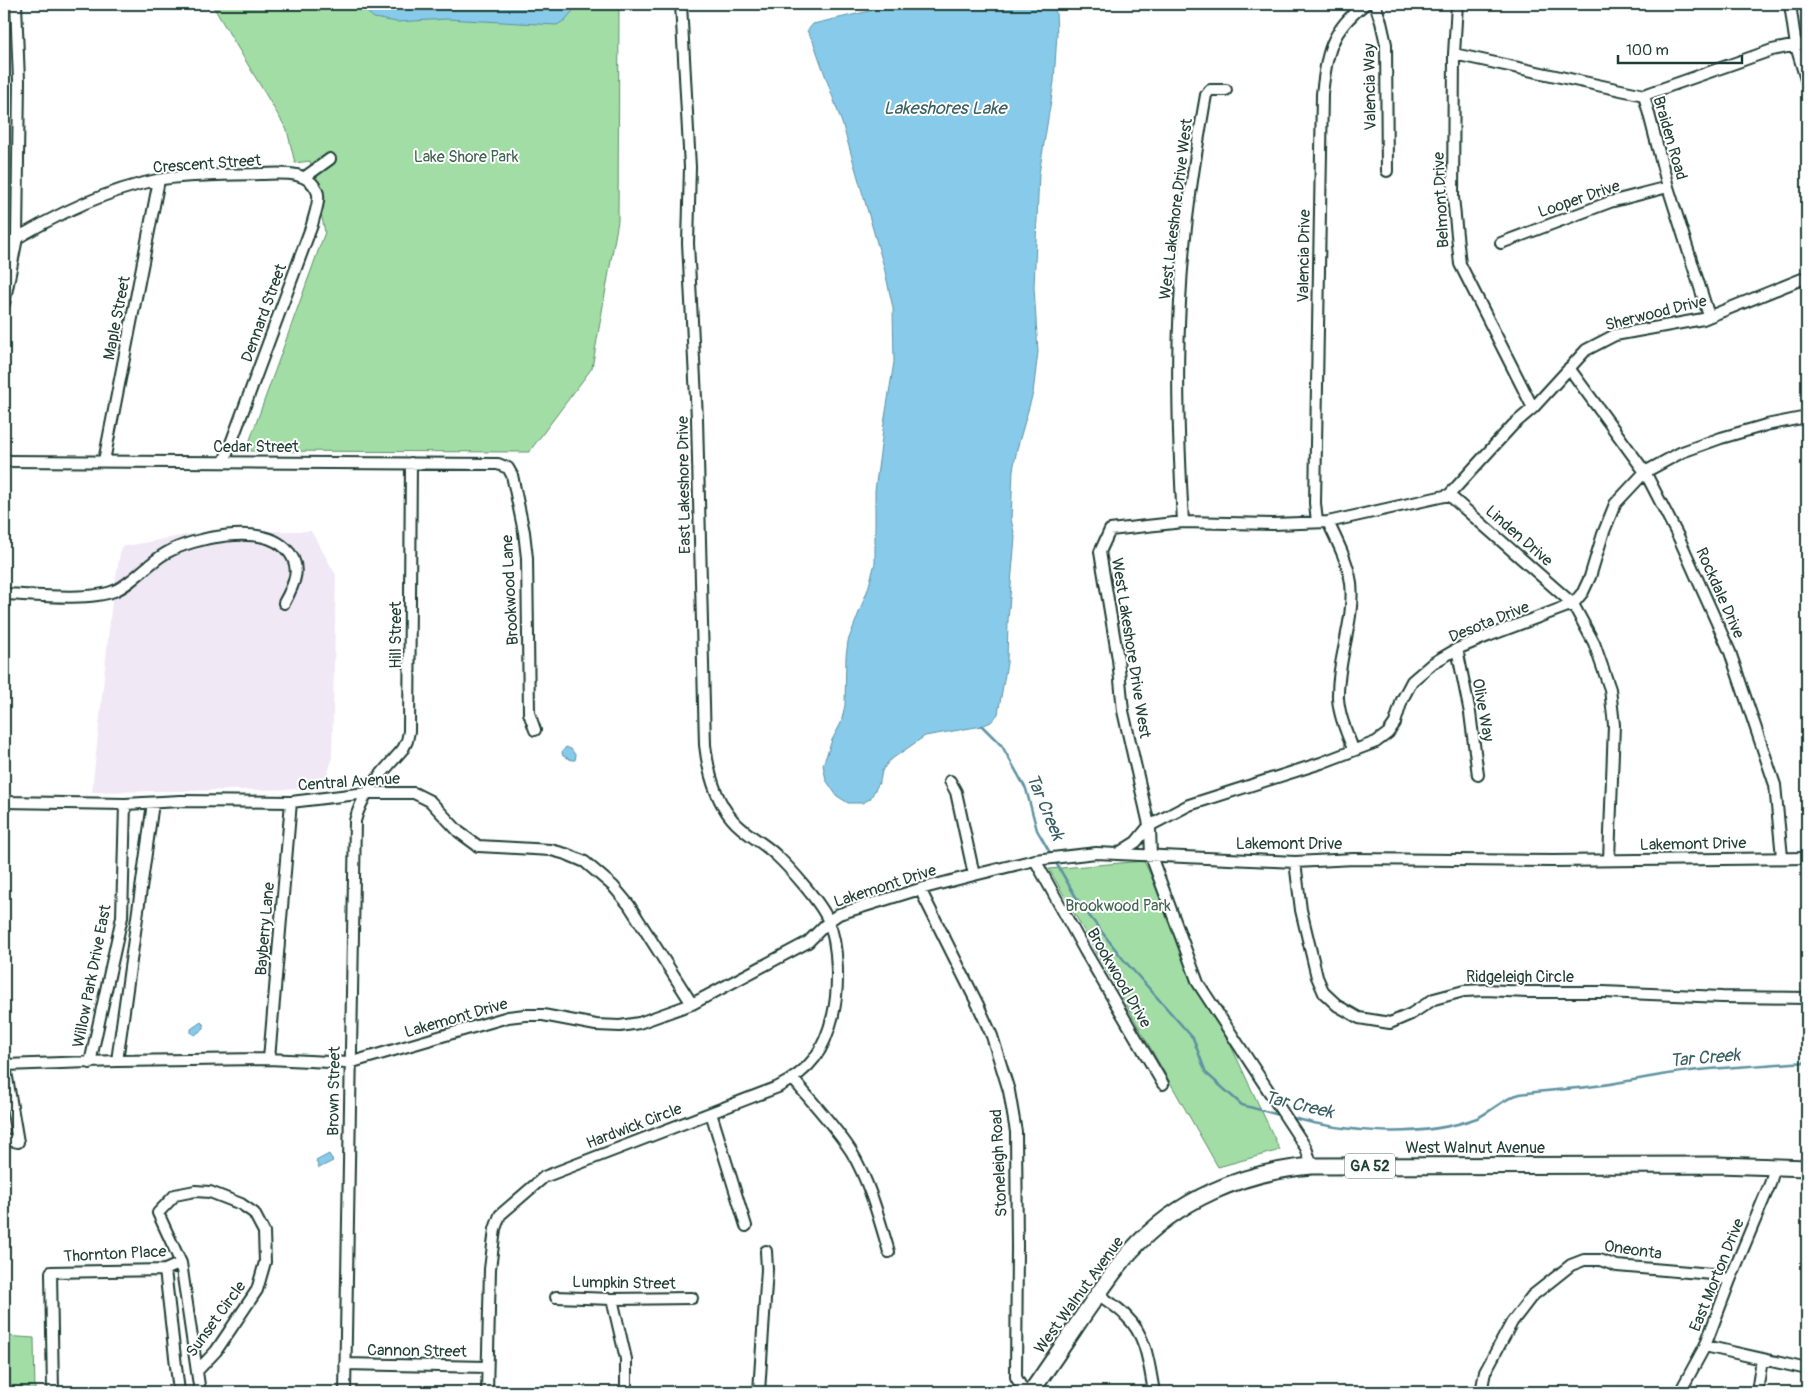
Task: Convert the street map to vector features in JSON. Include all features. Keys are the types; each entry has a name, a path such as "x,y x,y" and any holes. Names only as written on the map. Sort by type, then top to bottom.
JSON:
{"main road":[{"name":"West Walnut Avenue","path":"1031,1392 1130,1251 1158,1225 1183,1207 1213,1190 1250,1176 1312,1166 1775,1166 1807,1168"}],"street":[{"path":"4,304 17,238 19,80 16,4"},
{"name":"East Lakeshore Drive","path":"681,4 690,167 688,243 698,418 705,745 707,763 712,782 732,819 776,854 822,908 829,921"},
{"name":"Valencia Drive","path":"1353,750 1342,722 1338,699 1340,670 1351,617 1351,582 1341,549 1322,522 1316,503 1322,94 1326,58 1333,39 1352,14 1365,4"},
{"name":"Valencia Way","path":"1375,4 1382,22 1386,44 1387,171"},
{"name":"Belmont Drive","path":"1457,4 1454,54 1453,197 1460,264 1533,408"},
{"path":"1790,4 1796,46 1807,83"},
{"path":"1644,94 1772,50 1807,44"},
{"name":"Braiden Road","path":"1454,54 1644,94 1668,187 1710,316"},
{"name":"West Lakeshore Drive West","path":"1226,90 1210,90 1206,94 1185,232 1178,369 1178,442 1183,522 1110,530 1100,552 1118,659 1124,711 1149,826 1151,856 1198,983 1306,1148 1312,1166"},
{"path":"305,177 330,159"},
{"name":"Crescent Street","path":"4,246 76,206 126,188 158,180 221,175 286,174 305,177"},
{"name":"Dennard Street","path":"224,462 312,225 319,194 313,183 305,177"},
{"name":"Maple Street","path":"104,461 158,180"},
{"name":"Looper Drive","path":"1501,243 1610,202 1668,187"},
{"name":"Sherwood Drive","path":"1449,495 1586,350 1615,335 1694,321 1710,316 1807,277"},
{"name":"Rockdale Drive","path":"1569,368 1645,472 1679,538 1730,652 1775,786 1782,857"},
{"path":"1573,604 1583,592 1590,577 1603,534 1615,504 1645,472 1682,452 1721,438 1766,425 1807,417"},
{"name":"Cedar Street","path":"4,461 498,464 508,468"},
{"name":"Hill Street","path":"366,793 402,749 407,741 409,731 411,463"},
{"name":"Brookwood Lane","path":"508,468 512,475 527,558 529,714 535,730"},
{"path":"1183,522 1273,524 1322,522 1449,495"},
{"name":"Linden Drive","path":"1449,495 1573,604 1594,643 1610,689 1614,725 1609,860"},
{"path":"4,594 76,596 115,591 167,552 189,543 209,537 255,534 272,538 286,548 296,564 295,582 284,603"},
{"name":"Desota Drive","path":"1149,826 1190,805 1321,763 1376,742 1388,733 1395,723 1402,700 1412,681 1433,663 1457,649 1573,604"},
{"name":"Olive Way","path":"1457,649 1470,714 1478,775"},
{"path":"950,781 956,792 974,875"},
{"name":"Central Avenue","path":"4,802 125,804 180,801 291,802 366,793 414,793 421,795 430,801 459,832 478,846 551,850 584,862 613,886 629,905 692,1004"},
{"name":"Brown Street","path":"345,1392 355,821 358,808 366,793"},
{"name":"Bayberry Lane","path":"269,1059 291,802"},
{"path":"117,1061 153,803"},
{"name":"Willow Park Drive East","path":"90,1063 122,916 125,804"},
{"path":"1116,854 1123,852 1136,842 1149,826"},
{"name":"Lakemont Drive","path":"5,1063 269,1059 350,1063 508,1017 525,1015 543,1016 620,1026 639,1023 692,1004 808,942 829,921 839,914 920,889 1035,860 1096,853 1295,862 1354,859 1554,861 1807,858"},
{"name":"Brookwood Drive","path":"1035,860 1085,951 1163,1084"},
{"name":"Ridgeleigh Circle","path":"1295,862 1301,910 1317,977 1324,994 1338,1006 1359,1018 1390,1023 1411,1014 1434,998 1464,991 1486,990 1807,998"},
{"name":"Stoneleigh Road","path":"920,889 992,1036 1014,1114 1017,1247 1016,1378 1024,1392"},
{"name":"Hardwick Circle","path":"487,1392 490,1269 495,1229 500,1215 544,1177 778,1087 804,1071 817,1056 826,1039 835,1005 836,961 833,934 829,921"},
{"path":"4,1139 18,1142 5,1063"},
{"path":"793,1079 834,1127 860,1169 889,1252"},
{"path":"711,1113 746,1226"},
{"name":"East Morton Drive","path":"1680,1392 1705,1346 1770,1184 1775,1166"},
{"name":"Sunset Circle","path":"181,1263 158,1213 175,1195 195,1191 210,1192 241,1204 254,1213 264,1232 265,1262 257,1290 216,1351 198,1370"},
{"path":"759,1392 767,1268 766,1252"},
{"name":"Oneonta","path":"1481,1392 1486,1372 1512,1322 1532,1296 1571,1265 1584,1260 1600,1260 1617,1266 1712,1274 1730,1280"},
{"path":"181,1263 200,1392"},
{"name":"Thornton Place","path":"53,1392 51,1272 166,1270 181,1263"},
{"path":"166,1270 179,1392"},
{"path":"1098,1294 1126,1316 1138,1333 1146,1351 1154,1392"},
{"name":"Lumpkin Street","path":"556,1296 612,1299 692,1298"},
{"path":"612,1299 626,1359 626,1392"},
{"path":"1705,1346 1807,1368"},
{"path":"1757,1392 1762,1359"},
{"name":"Cannon Street","path":"345,1364 487,1367"}],"shaded area":[{"path":"207,531 311,531 336,575 332,760 323,789 92,792 112,600 121,547"}],"green space":[{"name":"Lake Shore Park","path":"215,4 619,4 618,221 592,368 529,452 246,451 325,232 310,161 295,163 287,130 214,8"},
{"name":"Brookwood Park","path":"1144,861 1280,1150 1218,1167 1049,869"},
{"path":"4,1336 34,1338 35,1392 4,1392"}],"water":[{"path":"364,4 579,4 565,20 557,25 446,19 397,22 374,18 368,13"},
{"name":"Lakeshores Lake","path":"900,4 1052,4 1056,13 1057,33 1054,82 1039,174 1034,287 1038,352 1033,393 1013,470 1011,519 1015,537 1008,620 1007,663 998,714 991,722 982,726 925,736 889,761 882,771 880,781 870,799 862,803 848,803 837,796 826,780 823,765 832,740 841,723 845,705 848,641 868,589 875,563 875,491 894,362 893,308 884,267 843,126 813,41 807,31 813,24"},
{"path":"566,747 571,749 576,756 575,760 563,756 562,752"},
{"path":"201,1022 204,1028 195,1035 191,1033 191,1029"},
{"path":"329,1154 333,1161 319,1168 316,1161"}],"waterway":[{"name":"Tar Creek","path":"982,726 1002,746 1026,789 1037,830 1052,856"},
{"name":"Tar Creek","path":"1055,861 1080,904 1123,959 1193,1038 1206,1073 1242,1105 1279,1115"},
{"name":"Tar Creek","path":"1289,1117 1359,1130 1408,1131 1432,1129 1455,1125 1477,1118 1509,1098 1520,1094 1603,1085 1690,1071 1807,1062"}]}
